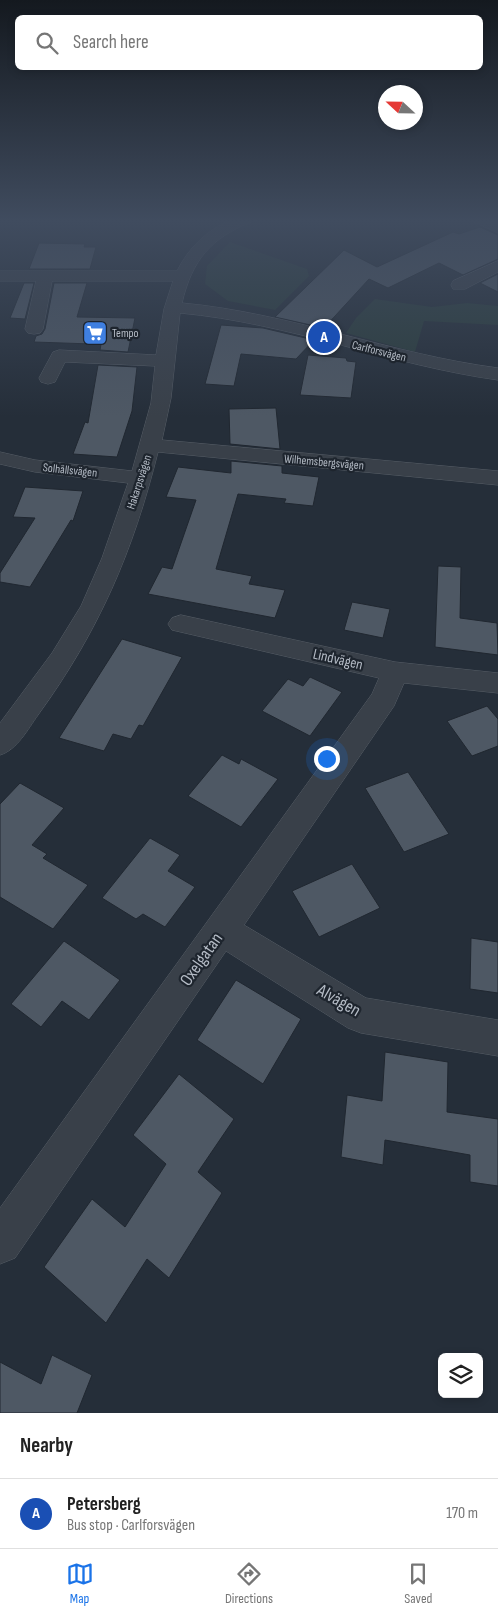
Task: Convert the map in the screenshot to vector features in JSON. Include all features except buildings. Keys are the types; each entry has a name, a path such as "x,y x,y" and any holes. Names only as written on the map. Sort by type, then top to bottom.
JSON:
{"street":[{"path":"34,329 43,285"},
{"path":"128,294 131,285"},
{"name":"Hakarpsvägen","path":"0,744 44,688 92,606 122,537 151,445 161,402 165,361 180,285"},
{"name":"Carlforsvägen","path":"174,307 204,309 254,317 434,366 498,374"},
{"path":"48,378 60,356 165,361"},
{"name":"Wilhemsbergsvägen","path":"151,445 498,478"},
{"name":"Solhällsvägen","path":"0,458 35,466 140,478"},
{"name":"Lindvägen","path":"181,624 396,672 498,683"},
{"name":"Oxelgatan","path":"0,1243 384,699 396,672"},
{"name":"Alvägen","path":"222,930 361,1015 498,1038"}],"shaded area":[{"path":"206,285 300,285 275,310 228,301"},
{"path":"375,299 432,307 467,303 498,306 498,325 424,321 415,352 346,333 356,318"}],"place":[{"name":"Tempo","path":"95,333"},
{"name":"Petersberg","path":"324,337"}]}
